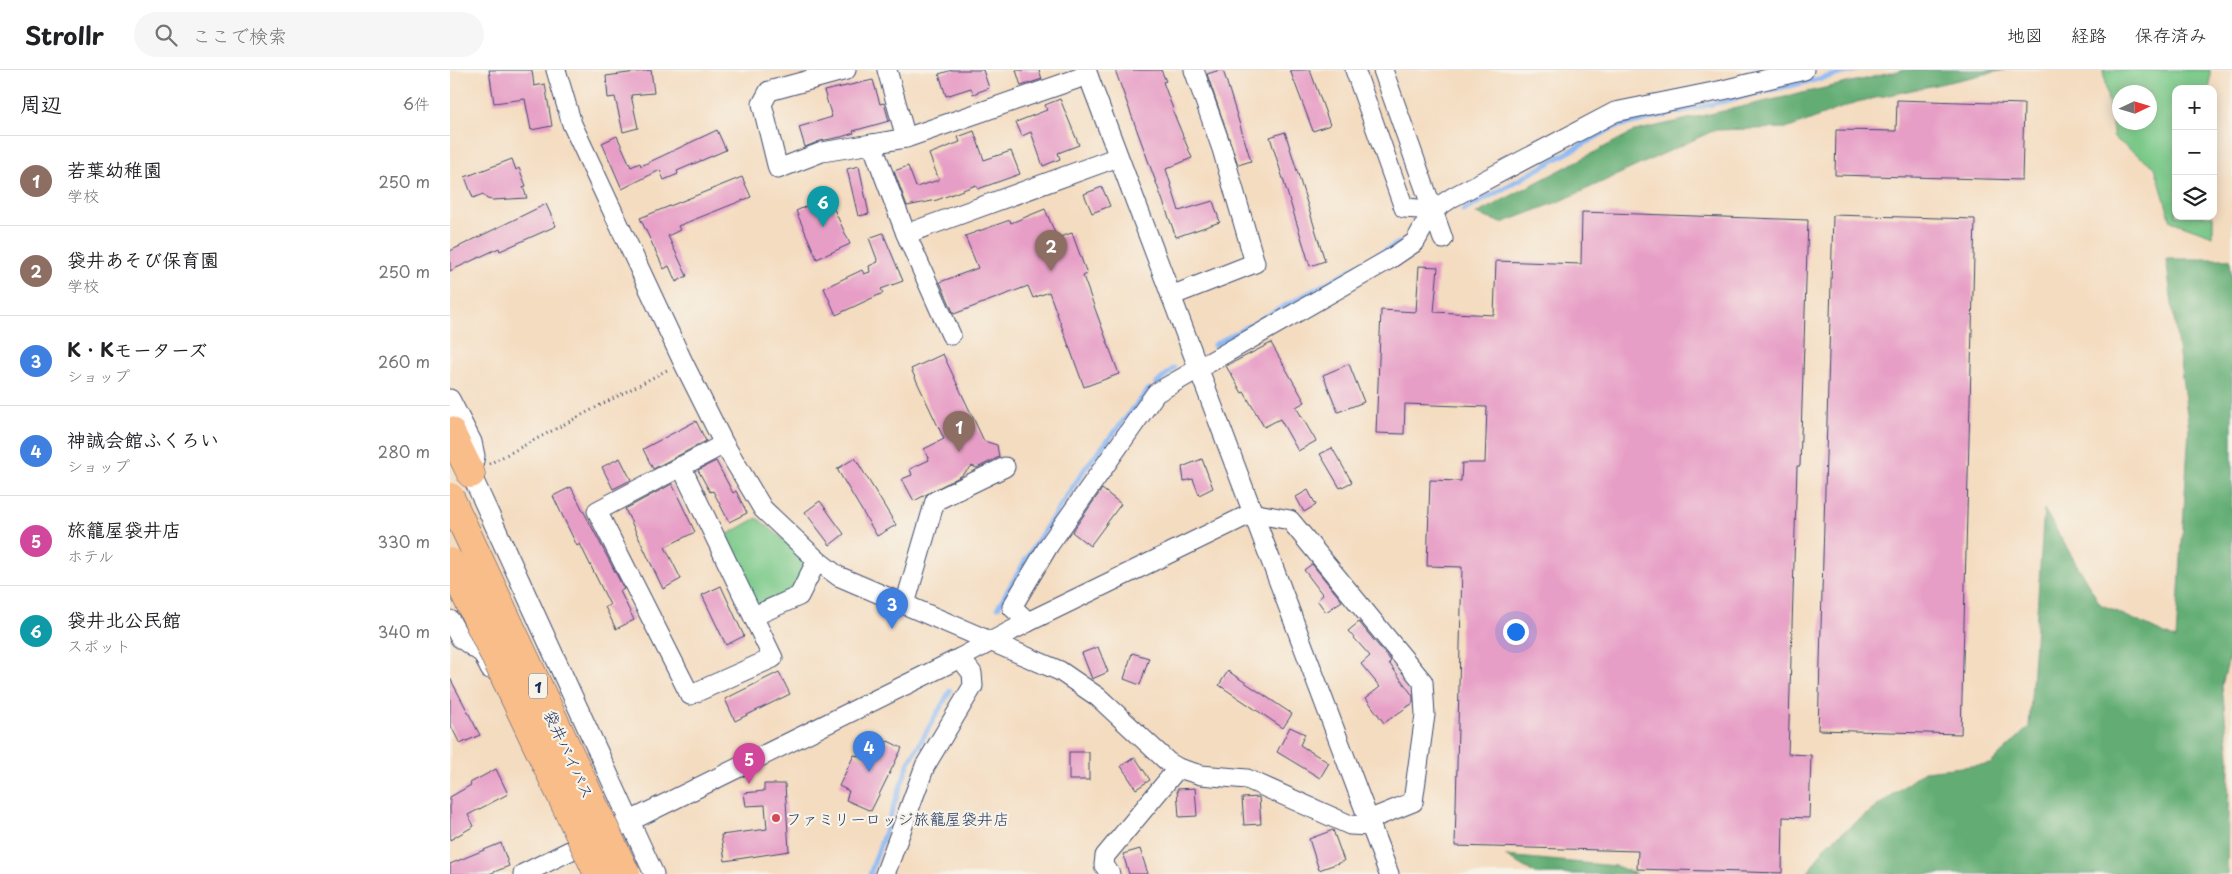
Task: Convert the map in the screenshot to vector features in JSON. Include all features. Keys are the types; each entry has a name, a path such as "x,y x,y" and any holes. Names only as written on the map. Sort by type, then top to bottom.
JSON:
{"highway":[{"path":"450,431 471,474"},
{"name":"袋井バイパス","path":"450,497 626,874"},
{"name":"袋井バイパス","path":"450,562 598,874"},
{"path":"450,585 483,654"}],"street":[{"path":"523,874 960,658 992,642 1028,622 1252,513 1290,520 1423,682 1425,715 1413,802 1370,823 1350,825 1247,779 1201,775 1178,768 1168,762 1098,697 1060,671 992,642 905,604 838,576 817,560 763,509 724,444 683,362 572,124 556,70"},
{"path":"846,70 769,91 762,104 778,169 822,152 906,138 1087,73 1389,874"},
{"path":"887,70 906,138"},
{"path":"1171,296 1255,263 1222,150 1194,70"},
{"path":"1355,70 1404,208 1433,210"},
{"path":"1028,622 1012,608 1048,545 1156,393 1390,259 1415,242 1433,210 1453,197 1615,112 1723,90 1804,70"},
{"path":"1361,90 1385,75 1443,239"},
{"path":"872,144 906,234 951,335"},
{"path":"906,234 1118,157"},
{"path":"450,399 472,442 475,456 471,474 628,822 654,874"},
{"path":"681,466 773,658 690,695 597,511 681,466 724,444"},
{"path":"905,604 935,501 1005,467"},
{"path":"754,616 799,596 817,560"},
{"path":"450,620 460,638 483,654 586,874"},
{"path":"885,874 925,766 973,686 972,673 960,658"},
{"path":"1110,874 1104,865 1104,856 1178,768"}],"path":[{"path":"471,474 683,362"}],"green space":[{"path":"1904,70 2004,70 1857,102 1789,128 1715,130 1563,200 1502,223 1476,214 1635,131"},
{"path":"2103,70 2210,70 2210,85 2172,85 2172,220 2213,220 2213,236 2171,221 2155,167 2114,138 2113,130 2157,130 2157,85 2112,85 2112,126"},
{"path":"2166,259 2230,259 2232,285 2232,608 2229,659 2222,685 2229,757 2227,874 1807,874 1826,845 1924,771 1990,764 2029,727 2044,509 2100,604 2176,639 2189,429"},
{"path":"757,518 810,561 799,596 758,614 725,536"},
{"path":"1505,856 1616,866 1636,874 1536,874"}],"building":[{"path":"489,70 532,70 534,86 545,84 552,126 531,130 525,99 494,103"},
{"path":"651,70 654,93 631,95 638,128 623,132 615,97 608,98 606,76"},
{"path":"952,70 983,70 989,88 973,94 971,88 946,96 939,74"},
{"path":"1016,70 1039,70 1042,79 1021,86"},
{"path":"1115,70 1161,70 1166,81 1163,82 1172,109 1192,158 1166,169 1179,211 1213,201 1220,222 1176,237"},
{"path":"1223,70 1251,161 1238,165 1207,74"},
{"path":"1290,70 1310,70 1330,125 1313,131"},
{"path":"873,80 880,104 884,103 889,121 805,147 799,127 832,117 824,91"},
{"path":"1060,99 1079,145 1058,153 1060,159 1043,166 1031,132 1022,136 1016,122 1047,110 1045,105"},
{"path":"1897,100 2024,104 2022,180 1835,175 1836,130 1896,131"},
{"path":"717,130 726,150 677,171 678,174 664,180 660,170 622,189 602,143 617,136 631,167 640,163 641,166"},
{"path":"974,131 984,160 1011,151 1020,174 978,189 976,185 937,200 907,206 894,171 908,166 916,187 939,180 929,154 960,142 958,137"},
{"path":"1285,132 1325,261 1310,266 1270,137"},
{"path":"512,159 516,170 519,168 526,186 523,187 527,198 493,200 487,199 483,194 473,198 465,177"},
{"path":"859,166 869,214 858,216 847,169"},
{"path":"742,177 751,197 678,226 680,230 668,236 687,276 676,282 669,266 664,269 640,218"},
{"path":"1102,187 1110,206 1092,213 1084,194"},
{"path":"828,196 850,244 817,259 796,211"},
{"path":"546,204 556,226 500,251 499,248 450,271 450,251"},
{"path":"1045,209 1057,238 1072,233 1087,274 1083,276 1119,374 1084,387 1049,292 1033,298 1028,286 954,314 940,282 978,268 965,236 1010,220 1011,223"},
{"path":"1582,212 1808,220 1800,466 1797,466 1788,754 1811,755 1809,818 1783,817 1782,873 1637,869 1638,851 1455,846 1462,567 1427,566 1430,480 1461,481 1462,463 1485,463 1487,407 1405,404 1404,434 1376,433 1381,310 1416,312 1419,266 1438,267 1434,312 1494,315 1496,261 1581,264"},
{"path":"1833,215 1975,219 1961,734 1818,730"},
{"path":"883,233 903,281 881,289 883,293 836,315 824,288 862,270 864,274 870,272 869,266 878,262 869,238"},
{"path":"1271,343 1305,402 1296,407 1316,441 1298,451 1280,419 1264,427 1244,392 1242,393 1226,366"},
{"path":"943,354 984,441 997,445 999,457 977,468 972,466 961,476 914,501 902,479 912,475 910,469 929,460 924,449 944,439 911,369"},
{"path":"1349,364 1364,402 1338,412 1323,375"},
{"path":"696,421 706,441 653,469 643,449"},
{"path":"1332,448 1352,482 1340,488 1320,454"},
{"path":"620,458 631,480 613,489 602,467"},
{"path":"855,458 896,525 877,536 837,469"},
{"path":"1202,459 1213,488 1199,495 1193,479 1184,481 1182,467"},
{"path":"716,461 733,493 736,491 747,513 729,522 713,491 710,492 698,470"},
{"path":"672,484 695,532 665,547 681,579 663,589 625,509"},
{"path":"571,487 624,589 620,591 634,620 616,629 605,607 610,605 580,544 577,546 553,496"},
{"path":"1102,489 1121,504 1090,546 1072,532"},
{"path":"1308,490 1316,505 1304,512 1296,497"},
{"path":"820,501 844,534 830,545 805,512"},
{"path":"1312,564 1342,601 1326,612 1317,600 1323,595 1304,570"},
{"path":"721,586 744,636 726,645 702,595"},
{"path":"1359,622 1391,661 1389,663 1413,696 1413,703 1384,723 1366,698 1380,687 1361,664 1370,656 1348,631"},
{"path":"1098,647 1108,672 1092,679 1082,653"},
{"path":"1132,653 1149,658 1140,685 1124,679"},
{"path":"1228,671 1292,714 1283,728 1219,685"},
{"path":"779,672 790,694 735,721 725,699"},
{"path":"450,678 480,735 460,744 450,724"},
{"path":"1290,727 1305,734 1300,745 1329,763 1320,778 1277,752"},
{"path":"888,741 902,748 871,811 846,800 849,791 839,786 854,755 864,757 875,742 883,746"},
{"path":"1069,752 1089,752 1089,780 1069,780"},
{"path":"1135,757 1150,780 1136,789 1121,766"},
{"path":"496,769 508,794 468,815 474,826 450,840 450,797 471,785 470,783"},
{"name":"ファミリーロッジ旅籠屋袋井店","path":"764,784 785,784 789,851 725,861 721,835 767,829 765,805 746,806 744,793 764,791"},
{"path":"1195,788 1197,816 1179,817 1177,789"},
{"path":"1259,797 1261,824 1244,825 1242,798"},
{"path":"1333,830 1344,861 1319,870 1309,839"},
{"path":"501,843 509,866 489,874 450,874 450,864"},
{"path":"1140,849 1148,874 1129,874 1123,854"}],"waterway":[{"path":"1463,211 1614,127 1857,70"},
{"path":"1214,345 1399,243"},
{"path":"1156,384 1174,368"},
{"path":"998,607 1032,549 1086,467 1149,389"},
{"path":"870,874 909,762 950,691"}],"place":[{"name":"袋井北公民館","path":"823,227"},
{"name":"袋井あそび保育園","path":"1051,271"},
{"name":"若葉幼稚園","path":"959,452"},
{"name":"K・Kモーターズ","path":"892,629"},
{"name":"神誠会館ふくろい","path":"869,772"},
{"name":"旅籠屋袋井店","path":"749,784"},
{"name":"ファミリーロッジ旅籠屋袋井店","path":"776,818"}]}
